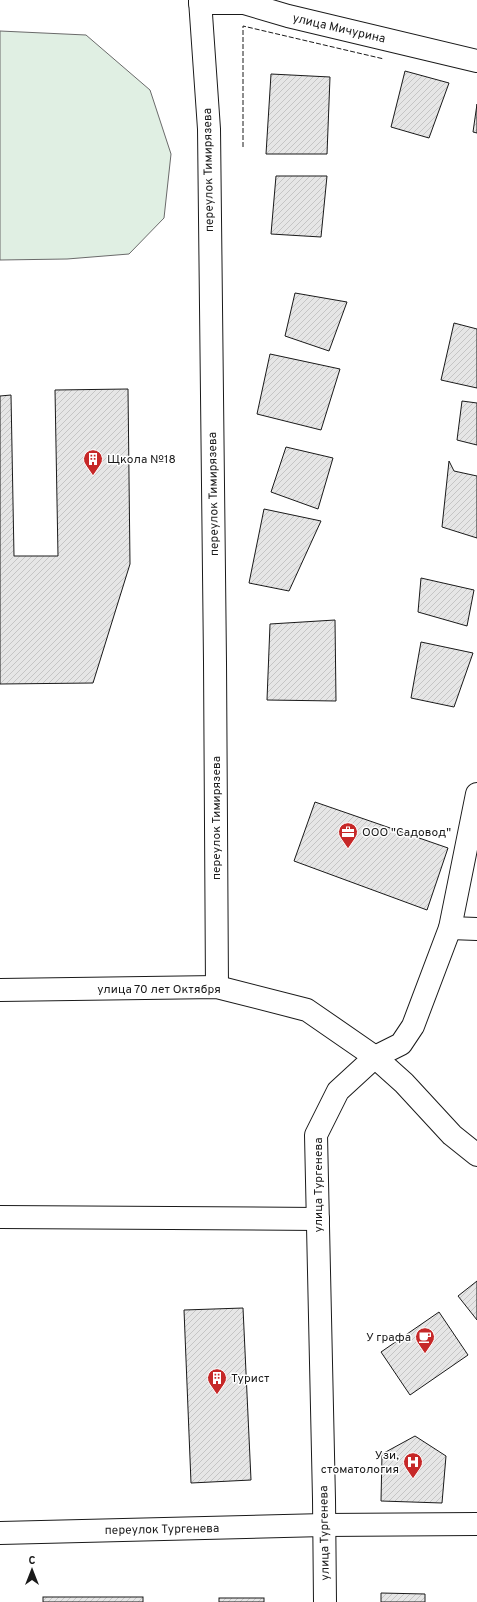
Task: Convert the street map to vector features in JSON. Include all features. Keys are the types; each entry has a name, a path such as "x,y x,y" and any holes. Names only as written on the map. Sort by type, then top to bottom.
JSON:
{"street":[{"name":"улица Мичурина","path":"200,2 244,3 288,16 477,60"},
{"name":"переулок Тимирязева","path":"200,2 208,129 215,662 217,987"},
{"name":"улица Тургенева","path":"325,1602 316,1135 338,1091 375,1057 401,1044 412,1026 450,928 477,794"},
{"path":"450,928 477,929"},
{"name":"улица 70 лет Октября","path":"0,990 217,987 307,1010 375,1057 404,1083 452,1135 477,1155"},
{"path":"0,1217 318,1219"},
{"name":"переулок Тургенева","path":"0,1532 324,1525 477,1524"}],"green space":[{"path":"0,31 86,35 150,90 171,154 164,218 129,254 67,259 0,260"}],"building":[{"path":"405,71 449,83 429,138 391,127"},
{"path":"271,74 330,77 327,154 266,154"},
{"path":"477,104 477,133 473,132"},
{"path":"276,176 327,176 321,237 271,234"},
{"path":"295,293 347,302 329,351 285,336"},
{"path":"454,323 477,329 477,388 441,380"},
{"path":"270,354 340,369 321,430 257,414"},
{"name":"Щкола №18","path":"128,389 130,564 93,683 0,684 0,396 11,395 14,556 58,556 55,390"},
{"path":"462,401 477,403 477,445 457,440"},
{"path":"286,447 333,458 318,509 271,492"},
{"path":"449,461 454,471 477,476 477,538 442,527"},
{"path":"264,509 321,521 289,591 249,583"},
{"path":"421,578 474,590 467,626 418,612"},
{"path":"335,620 336,701 267,700 270,624"},
{"path":"421,642 473,653 454,707 411,698"},
{"path":"315,802 448,848 427,910 294,861"},
{"path":"477,1281 477,1320 458,1296"},
{"name":"Турист","path":"243,1308 251,1480 191,1483 184,1310"},
{"name":"У графа","path":"439,1312 468,1355 410,1395 381,1352"},
{"name":"Узи, стоматология","path":"415,1436 446,1456 442,1503 381,1501 382,1454"},
{"path":"381,1593 425,1594 425,1602 381,1602"},
{"path":"43,1597 143,1597 143,1602 43,1602"},
{"path":"219,1598 264,1598 264,1602 219,1602"}],"fence":[{"path":"243,147 243,26 384,59"}],"place":[{"name":"Щкола №18","path":"93,476"},
{"name":"ООО \"Садовод\"","path":"348,849"},
{"name":"У графа","path":"425,1354"},
{"name":"Турист","path":"217,1395"},
{"name":"Узи, стоматология","path":"413,1479"}]}
